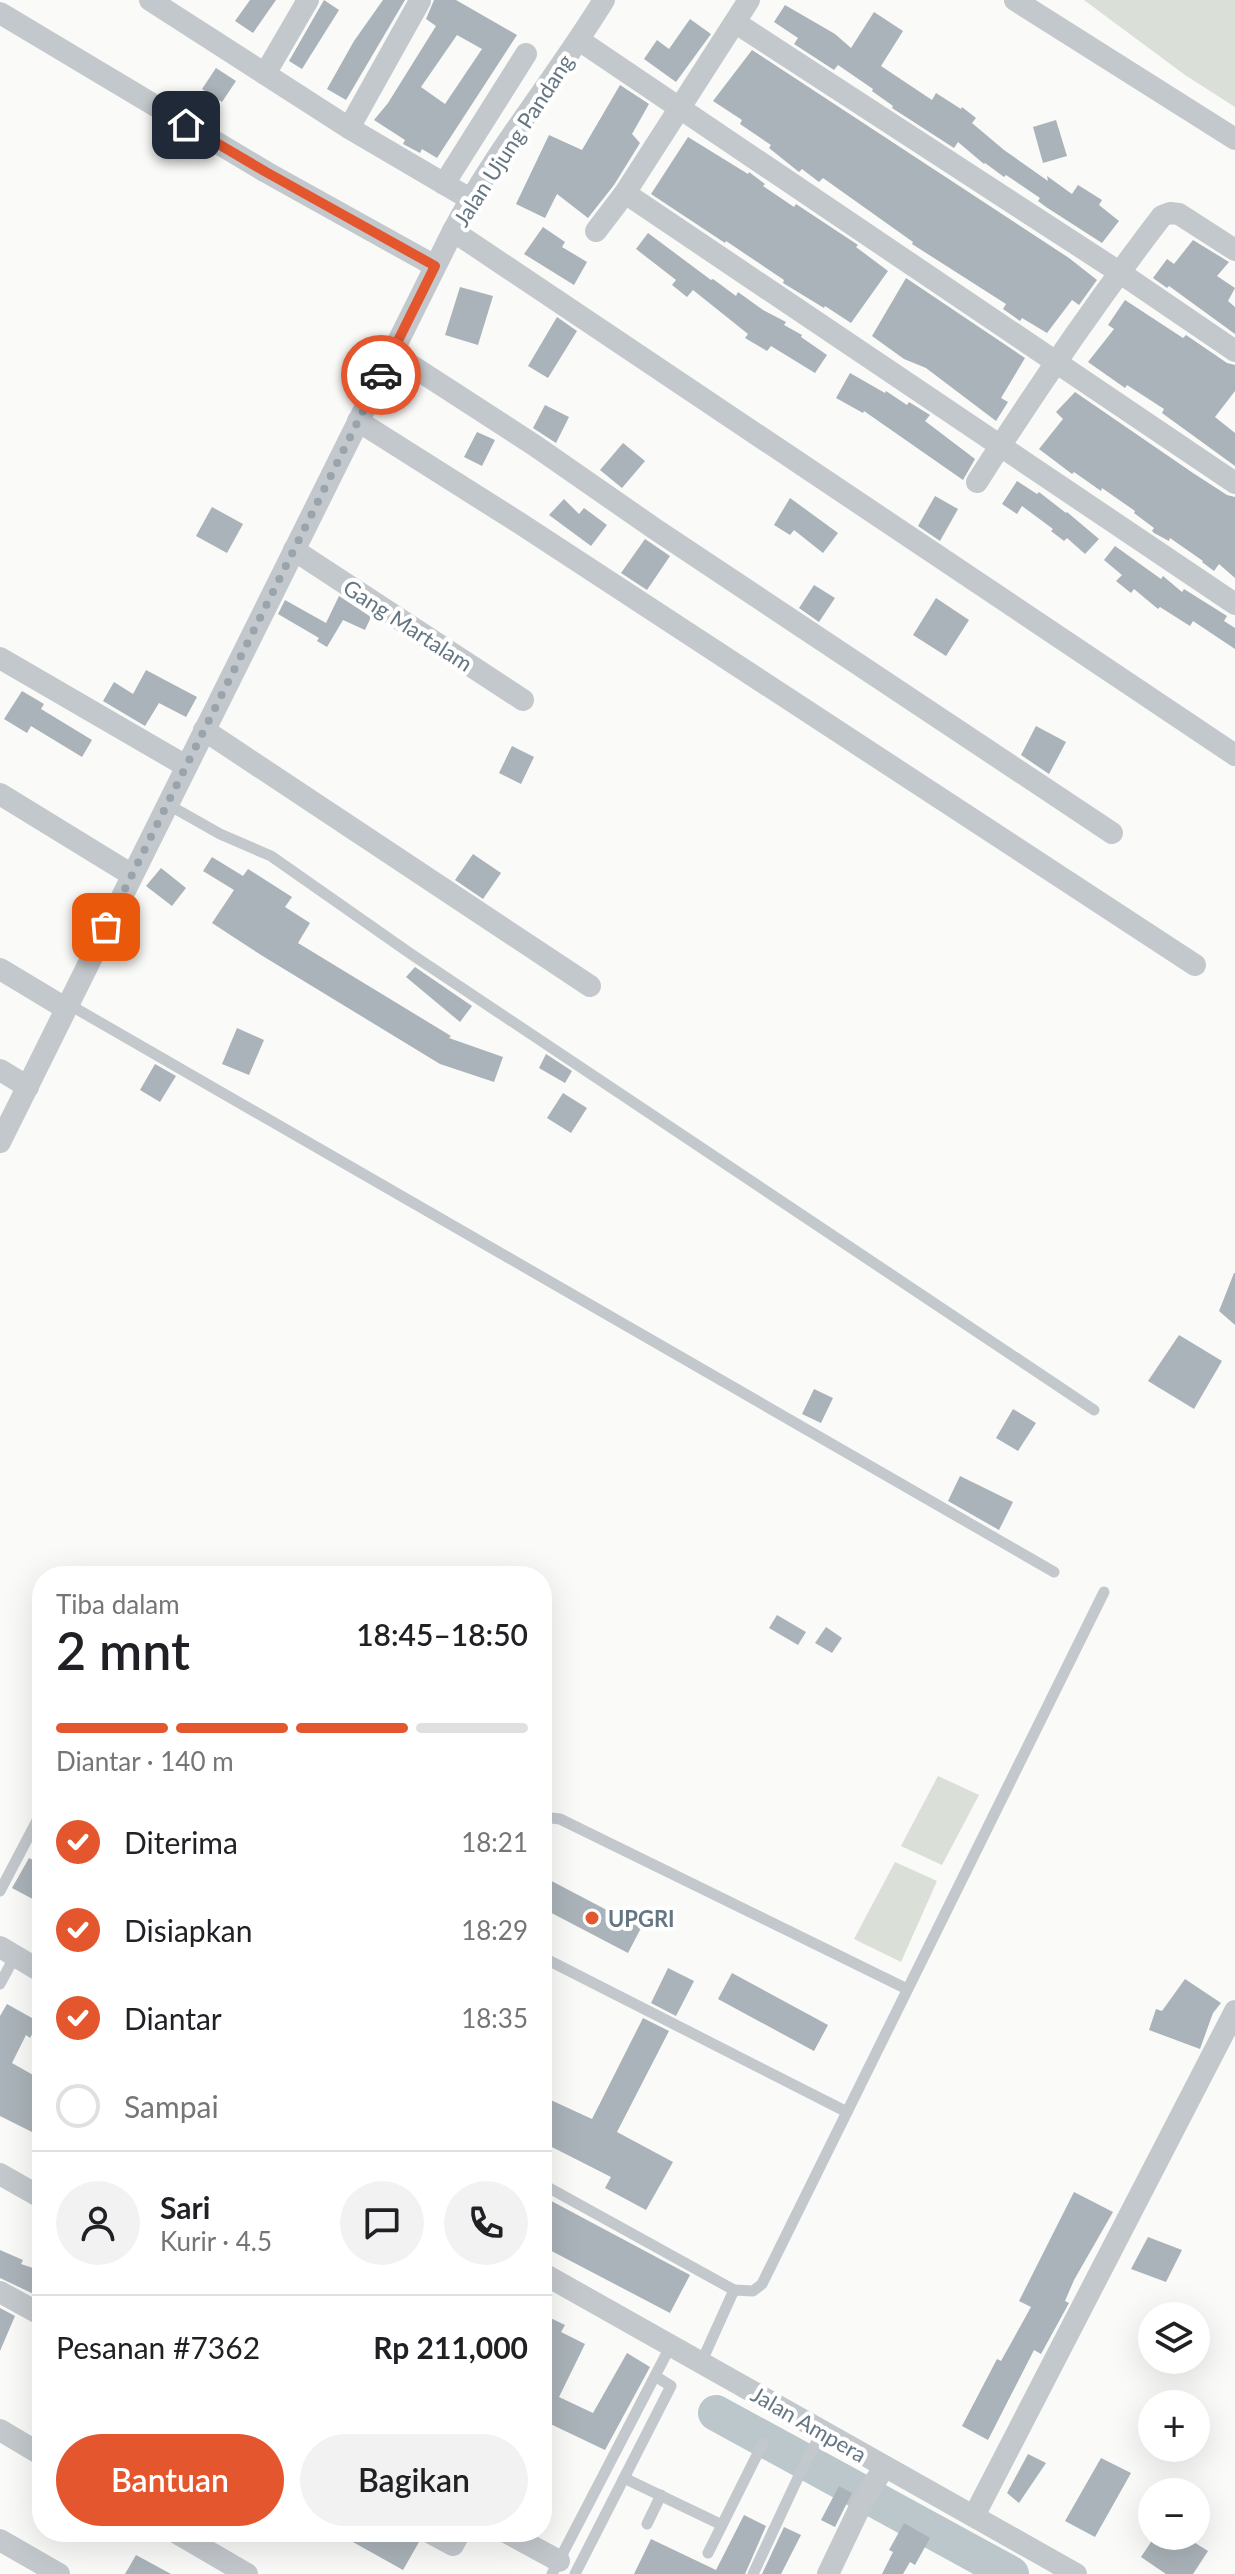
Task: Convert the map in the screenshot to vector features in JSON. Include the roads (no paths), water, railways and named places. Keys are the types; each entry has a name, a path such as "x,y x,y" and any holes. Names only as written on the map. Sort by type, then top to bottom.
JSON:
{"street":[{"path":"265,74 308,0"},
{"name":"Jalan Ujung Pandang","path":"0,1142 453,231 470,199 604,0"},
{"path":"596,231 625,193 749,0"},
{"path":"1015,0 1235,139"},
{"path":"349,128 420,1"},
{"path":"160,3 349,128 470,199"},
{"path":"0,13 266,172 435,266"},
{"path":"736,23 1235,351"},
{"path":"579,40 1235,483"},
{"path":"444,184 526,54"},
{"path":"625,193 1235,604"},
{"path":"977,482 1056,361 1162,216 1179,214 1235,250"},
{"path":"453,231 1235,755"},
{"path":"392,353 1112,833"},
{"path":"358,421 547,540 1195,965"},
{"name":"Gang Martalam","path":"294,550 523,700"},
{"path":"0,658 186,766"},
{"path":"204,730 590,986"},
{"path":"0,794 132,875"},
{"path":"0,969 66,1006"},
{"path":"0,1070 28,1087"},
{"path":"7,1952 32,1966"},
{"path":"974,2516 1235,2011"},
{"path":"0,2174 32,2192"},
{"name":"Jalan Ampera","path":"552,2279 701,2363 819,2437 974,2516 1076,2574"},
{"path":"0,2292 32,2310"},
{"path":"0,2430 32,2449"},
{"path":"828,2574 861,2505 882,2471"},
{"path":"0,2540 59,2574"},
{"path":"192,2542 247,2574"},
{"path":"521,2542 562,2570"}],"lane":[{"path":"167,804 220,834 271,856 411,954 1094,1410"},
{"path":"66,1006 1054,1572"},
{"path":"552,2190 734,2290 753,2291 762,2284 1104,1592"},
{"path":"552,1818 560,1819 907,1989"},
{"path":"0,1891 32,1830"},
{"path":"0,1984 7,1952"},
{"path":"552,1962 847,2112"},
{"path":"701,2363 734,2290"},
{"path":"562,2570 670,2347"},
{"path":"562,2570 624,2478 671,2386 655,2376"},
{"path":"753,2574 819,2437"},
{"path":"708,2553 763,2443"},
{"path":"624,2478 722,2525"},
{"path":"647,2524 661,2495"}],"waterway":[{"path":"716,2413 1011,2574"}],"place":[{"name":"UPGRI","path":"592,1918"}]}
